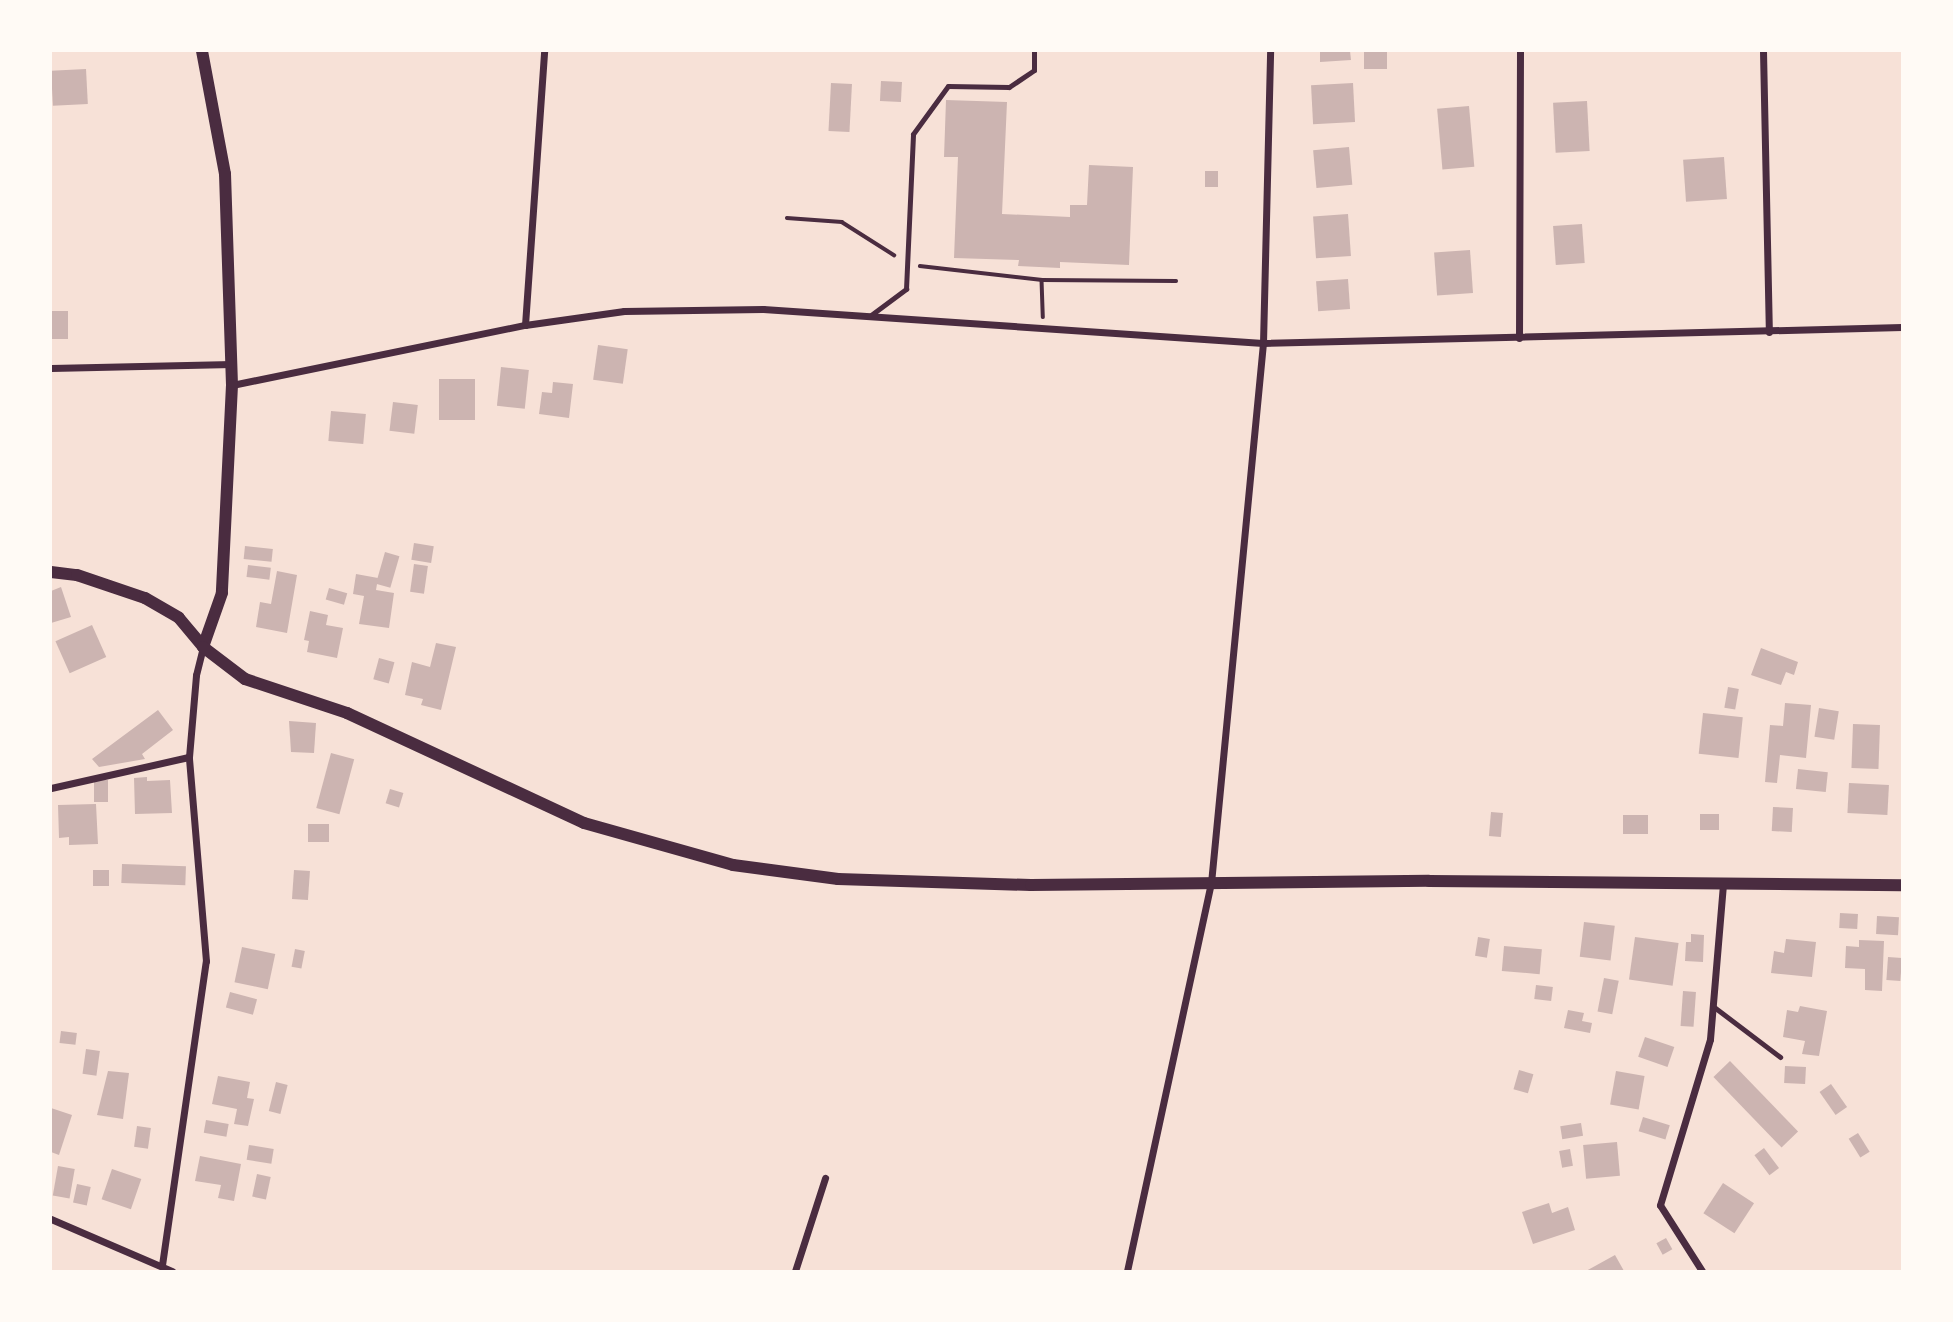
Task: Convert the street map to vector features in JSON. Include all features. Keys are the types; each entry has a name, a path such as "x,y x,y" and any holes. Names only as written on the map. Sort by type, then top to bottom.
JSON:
{"street":[{"path":"162,1265 206,961 189,757 195,675 222,593 232,384 225,174 201,51"},
{"path":"525,325 544,51"},
{"path":"1127,1271 1211,883 1263,343 1270,51"},
{"path":"1519,338 1520,51"},
{"path":"1763,51 1769,332"},
{"path":"232,384 525,325 624,311 763,309 1043,331 1263,343 1902,327"},
{"path":"51,368 232,364"},
{"path":"51,572 77,575 145,598 179,618 203,648 245,679 347,713 584,823 733,865 838,879 1031,885 1902,885"},
{"path":"51,788 189,757"},
{"path":"1702,1271 1660,1205 1710,1038 1723,883"},
{"path":"795,1271 825,1178"},
{"path":"51,1219 172,1271"}],"lane":[{"path":"868,317 906,289 914,134 948,86 1009,88 1034,70 1034,51"},
{"path":"1714,1007 1780,1058"}],"path":[{"path":"787,218 842,222 908,264 1042,280 1176,281"},
{"path":"1042,280 1043,331"}],"building":[{"path":"1320,51 1350,51 1351,60 1320,62"},
{"path":"1364,51 1387,51 1387,69 1364,69"},
{"path":"86,69 88,104 53,106 51,71"},
{"path":"881,81 902,82 901,102 880,101"},
{"path":"831,83 852,84 849,132 828,131"},
{"path":"1353,83 1355,122 1313,124 1311,85"},
{"path":"946,100 1007,102 1002,214 1070,217 1070,205 1087,205 1089,165 1133,167 1129,265 1060,262 1060,268 1018,266 1019,260 954,258 958,157 944,157"},
{"path":"1587,101 1590,151 1556,153 1553,103"},
{"path":"1469,106 1474,167 1442,170 1437,109"},
{"path":"1349,147 1352,185 1316,188 1313,150"},
{"path":"1724,157 1727,199 1686,202 1683,160"},
{"path":"1205,171 1218,171 1218,187 1205,187"},
{"path":"1348,214 1351,256 1316,258 1313,216"},
{"path":"1582,224 1585,263 1556,265 1553,226"},
{"path":"1470,250 1473,293 1437,295 1434,253"},
{"path":"1348,279 1350,309 1318,311 1316,281"},
{"path":"51,311 68,311 68,339 51,339"},
{"path":"598,345 628,349 623,384 593,380"},
{"path":"501,367 529,370 525,409 497,406"},
{"path":"439,379 475,379 475,420 439,420"},
{"path":"553,382 573,384 569,418 539,414 542,392 552,393"},
{"path":"393,402 418,405 414,434 389,431"},
{"path":"331,411 366,414 363,444 328,441"},
{"path":"414,543 434,546 431,563 411,560"},
{"path":"245,546 273,549 271,562 244,559"},
{"path":"385,552 399,556 390,588 376,584"},
{"path":"414,564 428,566 424,594 410,592"},
{"path":"248,565 271,568 269,580 247,577"},
{"path":"277,571 297,575 287,633 256,627 260,602 271,604"},
{"path":"356,574 378,578 376,590 394,593 389,628 359,624 364,596 353,594"},
{"path":"61,587 71,617 51,623 51,591"},
{"path":"329,588 347,593 344,605 326,600"},
{"path":"310,611 328,615 326,625 343,628 337,658 307,652 309,641 304,640"},
{"path":"92,625 106,657 70,673 55,641"},
{"path":"436,643 456,647 441,710 421,705 423,699 405,695 412,662 430,667"},
{"path":"1761,648 1798,662 1794,675 1786,672 1781,685 1751,675"},
{"path":"379,658 394,662 389,683 373,679"},
{"path":"1728,687 1739,689 1735,710 1724,708"},
{"path":"1785,703 1811,705 1806,758 1780,755 1777,783 1765,782 1770,725 1783,726"},
{"path":"1819,708 1839,711 1834,740 1814,737"},
{"path":"158,710 173,730 142,754 145,759 99,767 92,759"},
{"path":"1703,713 1743,717 1738,758 1699,754"},
{"path":"289,721 316,723 314,753 291,752"},
{"path":"1853,724 1880,725 1878,769 1851,768"},
{"path":"331,753 354,759 339,814 316,808"},
{"path":"1798,769 1828,772 1826,792 1796,789"},
{"path":"147,777 147,781 170,780 172,813 135,814 134,778"},
{"path":"94,780 108,780 108,802 94,802"},
{"path":"1849,783 1889,785 1887,815 1847,813"},
{"path":"390,789 403,793 399,807 386,803"},
{"path":"96,804 98,844 69,845 69,837 59,838 58,805"},
{"path":"1773,807 1793,808 1792,832 1772,831"},
{"path":"1491,812 1503,813 1501,837 1489,836"},
{"path":"1700,814 1719,814 1719,830 1700,830"},
{"path":"1623,815 1648,815 1648,834 1623,834"},
{"path":"308,824 329,824 329,842 308,842"},
{"path":"122,864 186,866 185,885 121,883"},
{"path":"93,870 109,870 109,886 93,886"},
{"path":"294,870 310,871 308,900 292,899"},
{"path":"1840,913 1858,914 1857,929 1839,928"},
{"path":"1877,916 1899,917 1898,935 1876,934"},
{"path":"1584,922 1615,926 1611,961 1580,957"},
{"path":"1691,934 1704,935 1703,962 1685,961 1686,942 1691,942"},
{"path":"1478,937 1490,939 1487,958 1475,956"},
{"path":"1635,937 1679,943 1673,986 1629,980"},
{"path":"1786,939 1816,942 1812,977 1771,973 1774,951 1784,953"},
{"path":"1859,940 1884,941 1882,991 1865,990 1865,969 1845,968 1846,946 1859,947"},
{"path":"1504,946 1542,949 1540,974 1502,971"},
{"path":"242,947 275,954 268,989 235,982"},
{"path":"295,949 305,951 301,969 292,967"},
{"path":"1888,957 1902,958 1900,981 1886,980"},
{"path":"1604,978 1619,981 1612,1014 1598,1011"},
{"path":"1536,985 1553,987 1551,1001 1534,999"},
{"path":"1683,991 1696,992 1694,1027 1681,1026"},
{"path":"230,992 257,999 253,1015 226,1007"},
{"path":"1800,1006 1827,1011 1819,1056 1802,1054 1805,1041 1783,1037 1787,1010 1798,1012"},
{"path":"1568,1010 1584,1013 1582,1021 1592,1023 1590,1033 1564,1028"},
{"path":"61,1031 77,1033 75,1045 60,1043"},
{"path":"1645,1037 1674,1047 1667,1067 1638,1057"},
{"path":"86,1049 100,1051 96,1076 83,1074"},
{"path":"1730,1061 1798,1131 1782,1147 1713,1077"},
{"path":"1785,1066 1806,1067 1805,1084 1784,1083"},
{"path":"1519,1070 1533,1074 1528,1093 1513,1089"},
{"path":"108,1071 129,1073 123,1119 97,1115"},
{"path":"1616,1071 1645,1076 1639,1110 1610,1104"},
{"path":"218,1076 250,1082 247,1098 254,1099 248,1126 234,1124 237,1109 212,1104"},
{"path":"276,1082 288,1085 280,1114 269,1111"},
{"path":"1831,1084 1847,1107 1836,1115 1820,1092"},
{"path":"51,1108 72,1115 59,1155 51,1152"},
{"path":"1643,1117 1670,1125 1665,1140 1639,1131"},
{"path":"206,1120 229,1124 226,1137 204,1133"},
{"path":"1581,1123 1583,1136 1562,1139 1560,1126"},
{"path":"137,1126 151,1128 148,1149 134,1147"},
{"path":"1858,1133 1870,1152 1860,1157 1849,1139"},
{"path":"1617,1142 1620,1176 1586,1179 1583,1145"},
{"path":"249,1145 274,1149 271,1164 247,1160"},
{"path":"1764,1148 1779,1168 1769,1175 1754,1155"},
{"path":"1570,1149 1573,1166 1562,1168 1559,1151"},
{"path":"200,1156 241,1164 234,1201 218,1198 221,1185 195,1181"},
{"path":"58,1166 75,1169 70,1198 53,1196"},
{"path":"112,1169 141,1179 131,1209 102,1199"},
{"path":"257,1174 271,1177 266,1199 252,1196"},
{"path":"1723,1183 1754,1203 1734,1233 1703,1213"},
{"path":"77,1184 91,1187 87,1205 73,1203"},
{"path":"1549,1203 1552,1213 1568,1207 1575,1230 1533,1244 1522,1212"},
{"path":"1666,1238 1672,1249 1663,1255 1656,1243"},
{"path":"1615,1255 1624,1271 1586,1271"}]}
